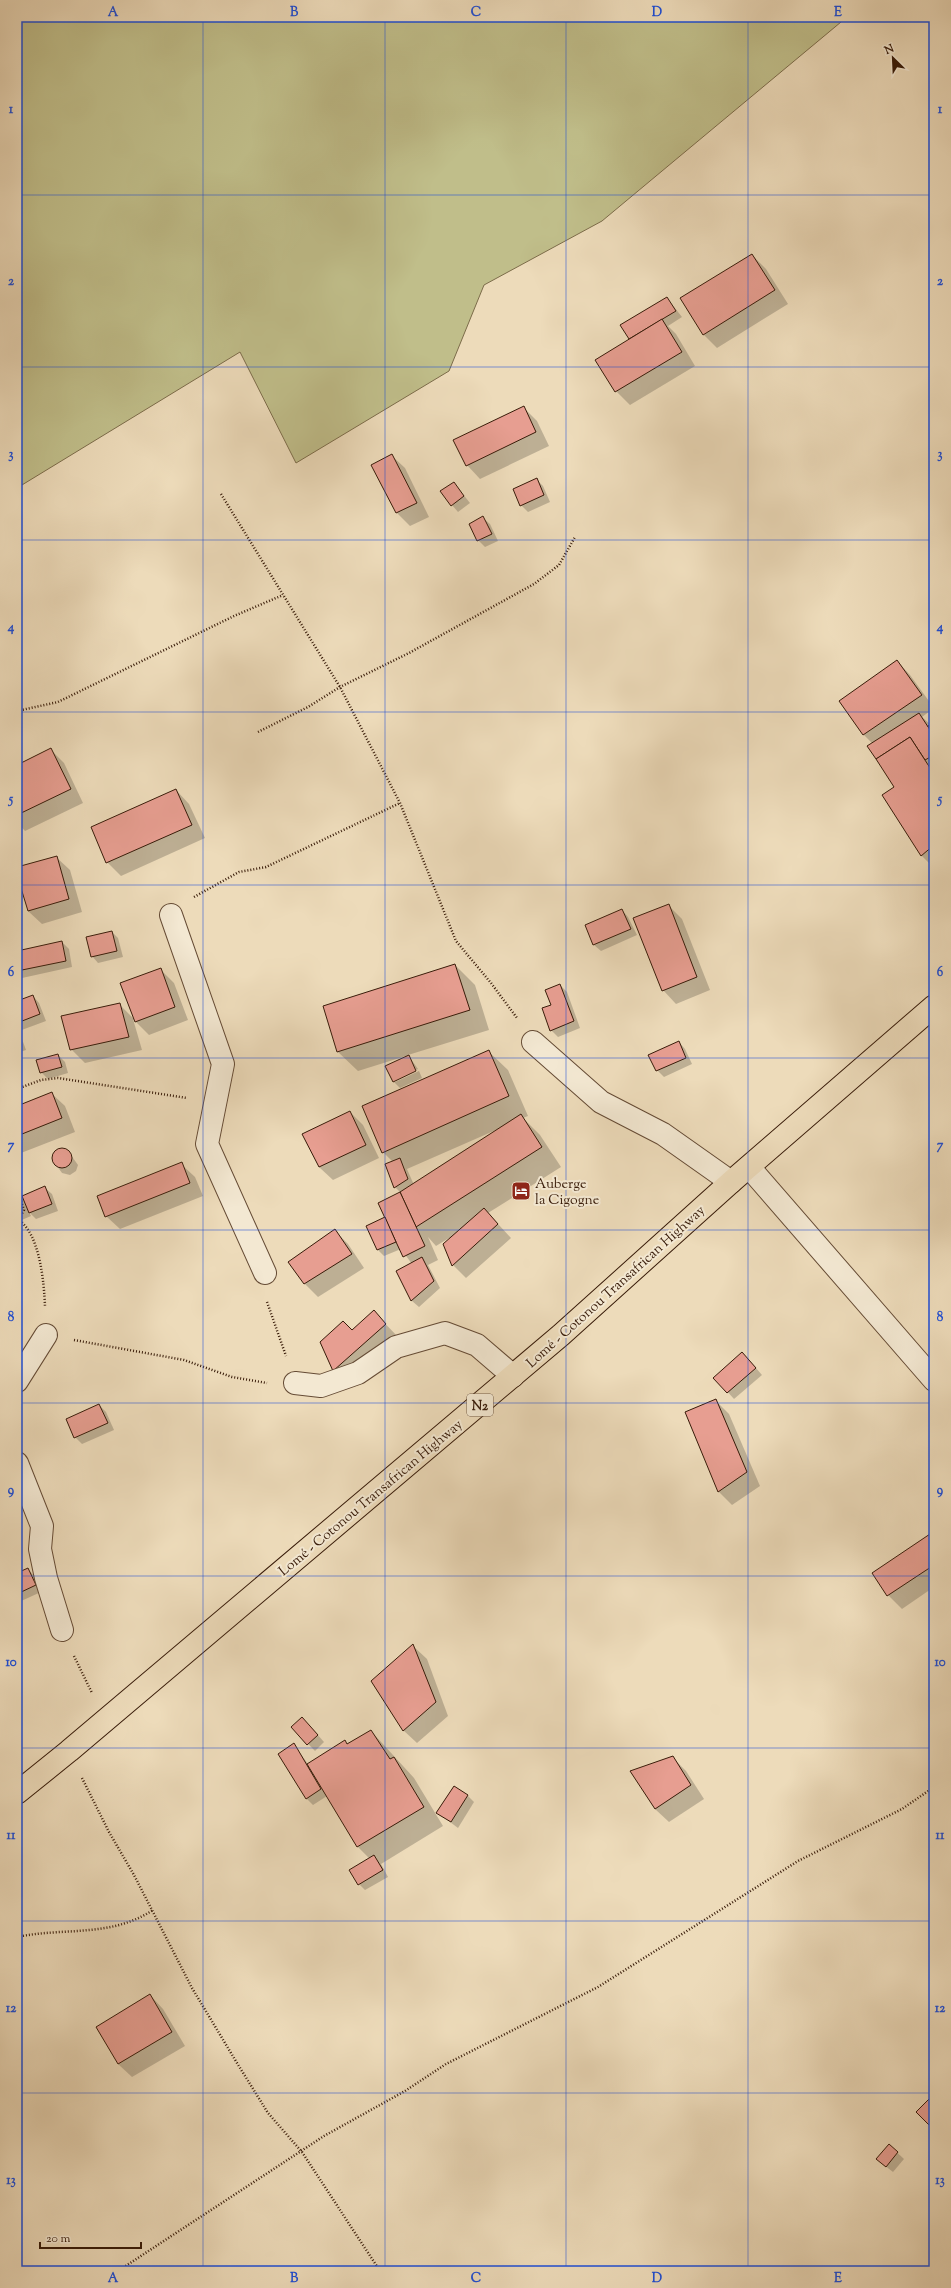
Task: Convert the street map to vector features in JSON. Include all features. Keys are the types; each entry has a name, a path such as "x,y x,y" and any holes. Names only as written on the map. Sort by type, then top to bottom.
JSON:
{"highway":[{"name":"Lomé - Cotonou Transafrican Highway","path":"17,1793 69,1751 513,1376 622,1282 731,1182 934,1006"}],"street":[{"path":"171,915 223,1064 207,1144 265,1273"},
{"path":"533,1042 601,1102 670,1138 731,1182"},
{"path":"750,1167 934,1380"},
{"path":"295,1383 320,1386 358,1374 396,1347 445,1333 477,1345 513,1376"},
{"path":"17,1381 46,1335"},
{"path":"17,1463 23,1494 42,1526 40,1549 46,1578 62,1630"}],"path":[{"path":"221,494 340,687 400,803 456,941 491,983 533,1042"},
{"path":"258,732 308,706 340,687 409,653 534,584 559,564 575,537"},
{"path":"17,710 58,702 234,616 283,595"},
{"path":"171,915 176,906 239,872 266,867 400,803"},
{"path":"17,1089 41,1080 58,1078 216,1102"},
{"path":"17,1190 24,1210 18,1220 28,1229 44,1280 46,1335 121,1350 184,1360 232,1377 274,1384 295,1383 267,1302 265,1273"},
{"path":"62,1630 105,1720"},
{"path":"69,1751 109,1832 153,1910 192,1988 268,2113 302,2152 380,2271"},
{"path":"118,2271 302,2152 324,2136 405,2091 446,2064 598,1987 798,1861 902,1809 934,1787"},
{"path":"17,1937 41,1932 114,1928 140,1918 153,1910"}],"shaded area":[{"path":"17,17 847,17 602,221 484,285 449,371 296,463 240,352 17,488"}],"building":[{"path":"752,254 775,290 703,335 680,298"},
{"path":"667,297 676,311 629,339 620,325"},
{"path":"662,319 682,352 615,392 595,360"},
{"path":"524,406 536,432 466,466 453,440"},
{"path":"392,454 417,503 396,513 371,465"},
{"path":"537,478 544,495 520,506 513,489"},
{"path":"454,482 464,496 451,506 440,491"},
{"path":"483,516 492,534 477,541 469,524"},
{"path":"897,660 922,695 863,735 839,701"},
{"path":"919,713 934,736 934,755 925,760 910,737 876,759 867,746"},
{"path":"934,722 934,736 928,726"},
{"path":"910,737 934,774 934,845 921,856 882,795 894,787 876,759"},
{"path":"51,748 71,789 17,815 17,765"},
{"path":"176,789 192,825 106,863 91,827"},
{"path":"57,856 69,899 28,911 17,875 17,867"},
{"path":"669,904 697,977 662,991 633,918"},
{"path":"622,909 631,929 593,945 585,925"},
{"path":"112,931 117,951 91,957 86,937"},
{"path":"62,941 66,961 17,971 17,951"},
{"path":"455,964 470,1010 337,1052 323,1006"},
{"path":"161,968 175,1007 135,1022 120,983"},
{"path":"560,984 574,1021 550,1031 542,1008 551,1005 545,990"},
{"path":"33,995 40,1014 17,1023 17,1001"},
{"path":"120,1003 129,1037 70,1050 61,1016"},
{"path":"679,1041 686,1058 656,1071 648,1055"},
{"path":"489,1050 509,1096 382,1153 362,1106"},
{"path":"58,1054 62,1067 40,1073 36,1060"},
{"path":"409,1055 416,1071 393,1082 385,1066"},
{"path":"52,1092 62,1118 17,1136 17,1106"},
{"path":"350,1111 366,1145 319,1167 302,1134"},
{"path":"521,1114 542,1147 416,1227 400,1192"},
{"path":"62,1148 69,1151 72,1158 69,1165 62,1168 55,1165 52,1158 55,1151"},
{"path":"400,1158 408,1179 394,1188 385,1164"},
{"path":"182,1162 190,1183 105,1217 97,1196"},
{"path":"45,1186 52,1204 29,1213 22,1196"},
{"path":"400,1192 425,1246 403,1257 378,1203"},
{"path":"484,1208 498,1224 452,1266 443,1244"},
{"path":"385,1217 396,1242 377,1250 366,1226"},
{"path":"335,1229 352,1254 304,1284 288,1262"},
{"path":"422,1257 434,1281 411,1301 396,1271"},
{"path":"374,1310 386,1324 333,1371 320,1342 343,1321 352,1330"},
{"path":"742,1352 756,1368 727,1393 713,1378"},
{"path":"716,1399 747,1472 718,1492 685,1412"},
{"path":"99,1404 108,1423 74,1438 66,1419"},
{"path":"933,1532 934,1565 887,1596 872,1573"},
{"path":"28,1568 36,1585 17,1594 17,1573"},
{"path":"413,1644 436,1702 403,1731 371,1681"},
{"path":"302,1717 318,1735 307,1745 291,1727"},
{"path":"371,1730 390,1759 394,1757 424,1807 357,1847 307,1764 345,1740 347,1744"},
{"path":"294,1743 321,1789 306,1799 278,1754"},
{"path":"673,1756 691,1785 655,1809 630,1771"},
{"path":"454,1786 468,1795 451,1822 436,1813"},
{"path":"374,1855 383,1870 358,1885 349,1870"},
{"path":"150,1994 172,2032 118,2064 96,2027"},
{"path":"931,2097 934,2099 934,2123 931,2127 916,2112"},
{"path":"889,2144 898,2152 886,2167 876,2159"}],"place":[{"name":"Auberge la Cigogne","path":"521,1191"}]}
